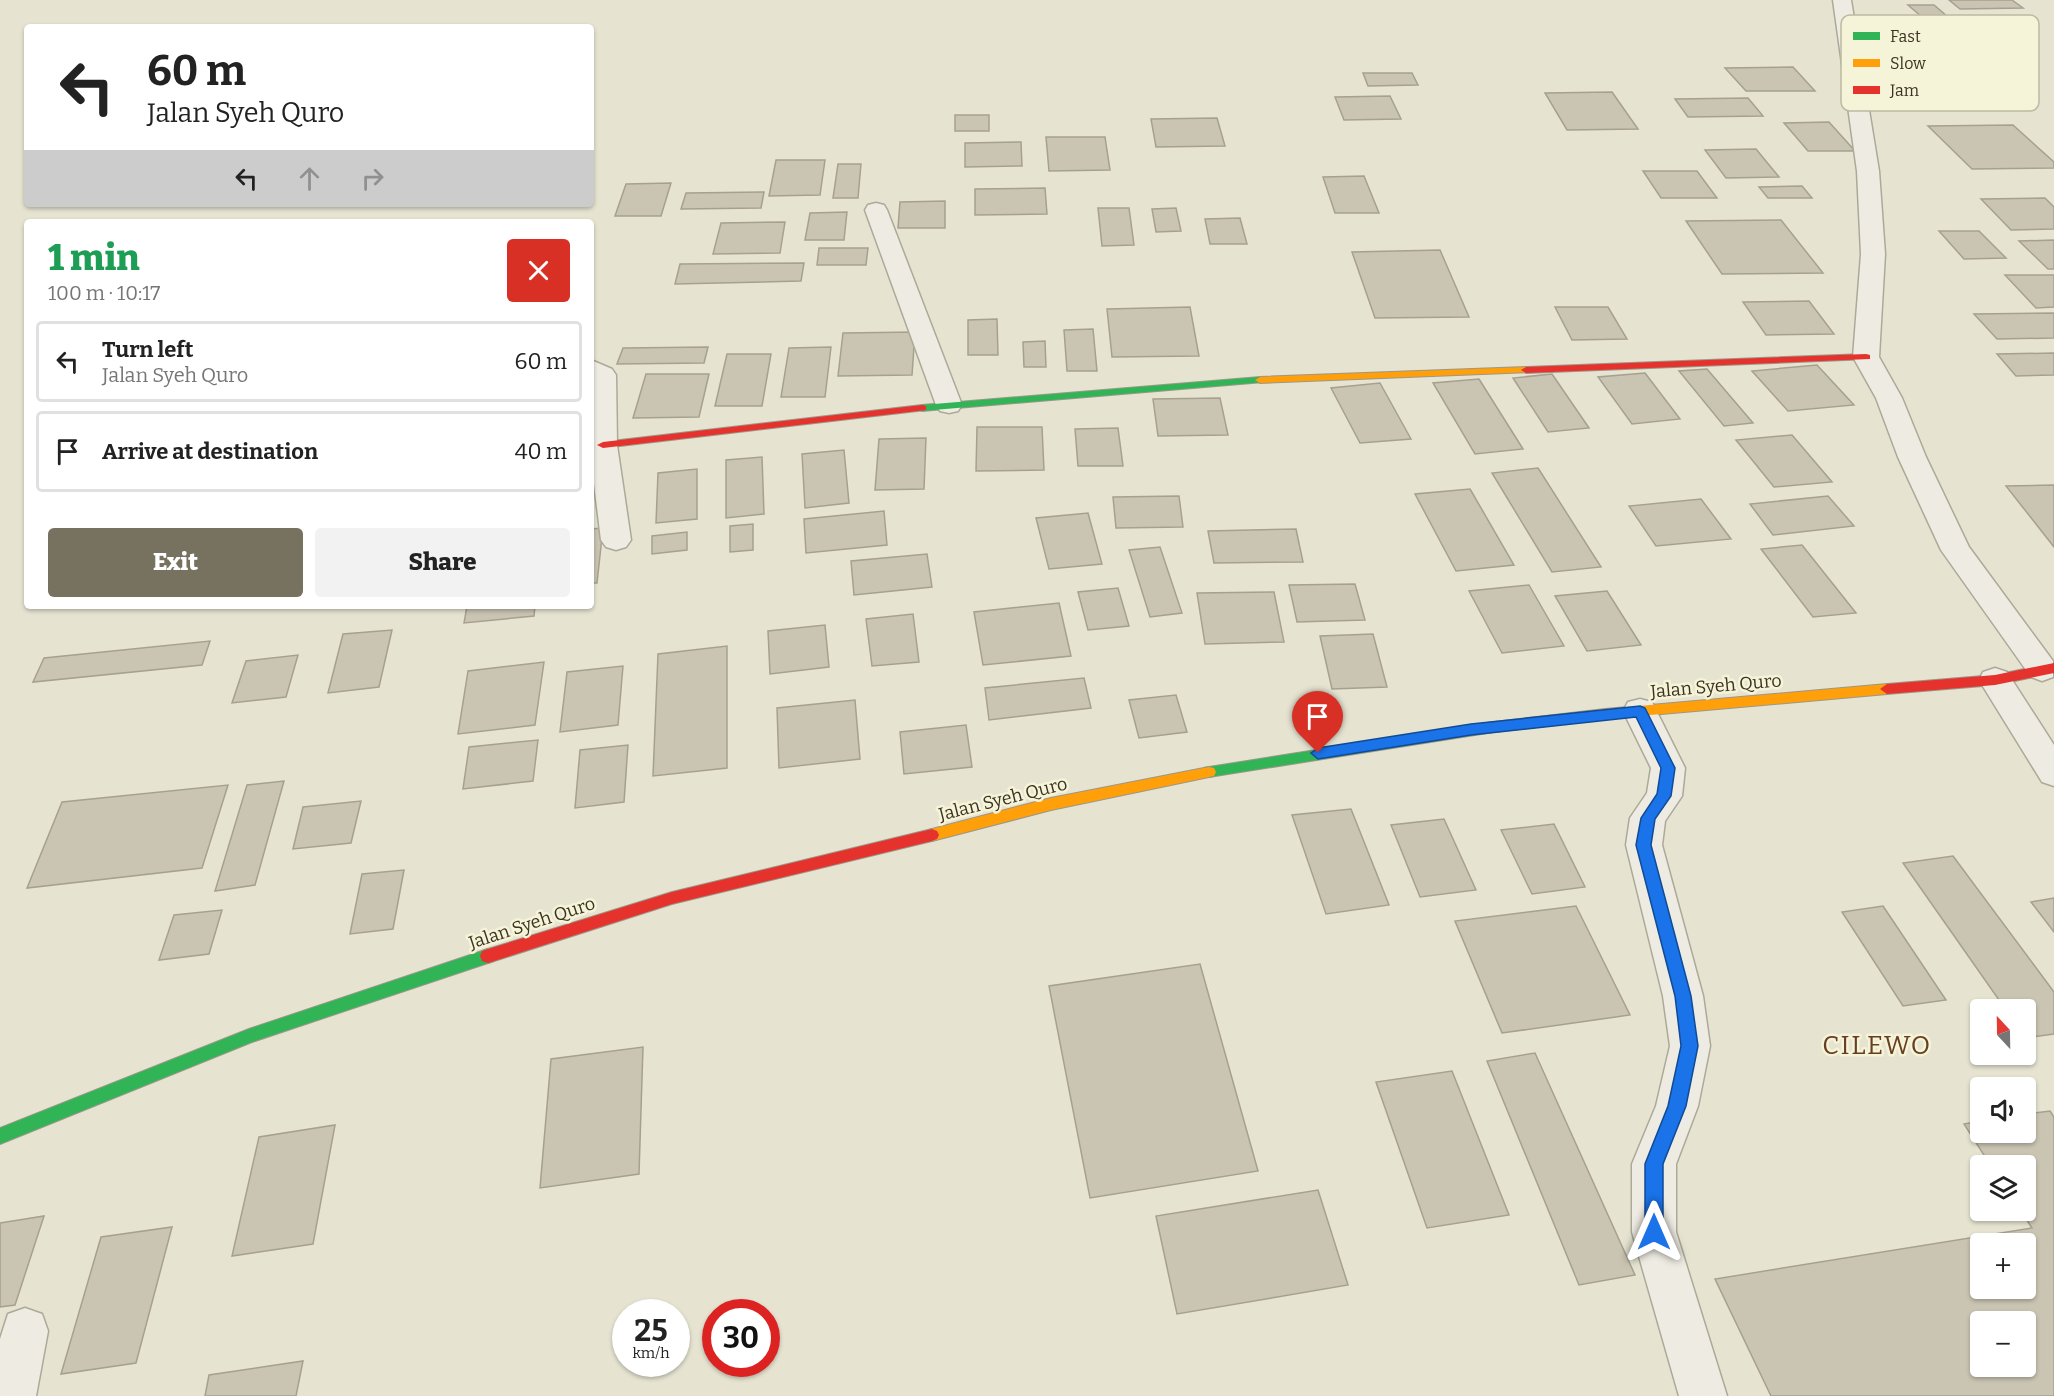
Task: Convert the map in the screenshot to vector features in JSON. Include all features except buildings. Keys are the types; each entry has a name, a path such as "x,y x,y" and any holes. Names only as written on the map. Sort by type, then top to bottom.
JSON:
{"main road":[{"path":"603,445 949,405 1215,382 1866,357"},
{"name":"Jalan Syeh Quro","path":"0,1136 249,1036 672,898 853,856 1051,804 1252,763 1471,730 1640,711 1995,680 2048,669"}],"street":[{"path":"1842,0 1844,15"},
{"path":"1859,111 1868,171 1873,254 1866,357 1889,398 1912,457 1956,550 2048,669"},
{"path":"876,210 949,405"},
{"path":"594,370 603,375 603,445 616,540"},
{"path":"1995,680 2054,773"},
{"path":"1640,711 1668,768 1664,796 1648,818 1644,845 1683,996 1690,1046 1677,1106 1654,1164 1654,1232 1703,1396"},
{"path":"12,1396 25,1331"}],"traffic: fast":[{"path":"922,408 1260,380"},
{"path":"1209,772 1494,727"},
{"path":"0,1136 249,1036 488,956"}],"traffic: slow":[{"path":"1260,380 1526,370"},
{"path":"1494,727 1605,714 1887,689"},
{"path":"932,835 1051,804 1209,772"}],"traffic: jam":[{"path":"1526,370 1866,357"},
{"path":"603,445 922,408"},
{"path":"1887,689 1995,680 2054,668"},
{"path":"488,956 672,898 932,835"}],"district":[{"name":"CILEWO","path":"1877,1045"}],"route":[{"path":"1318,753 1471,730 1640,711 1668,768 1664,796 1648,818 1644,845 1683,996 1690,1046 1677,1106 1654,1164 1654,1232"}]}
